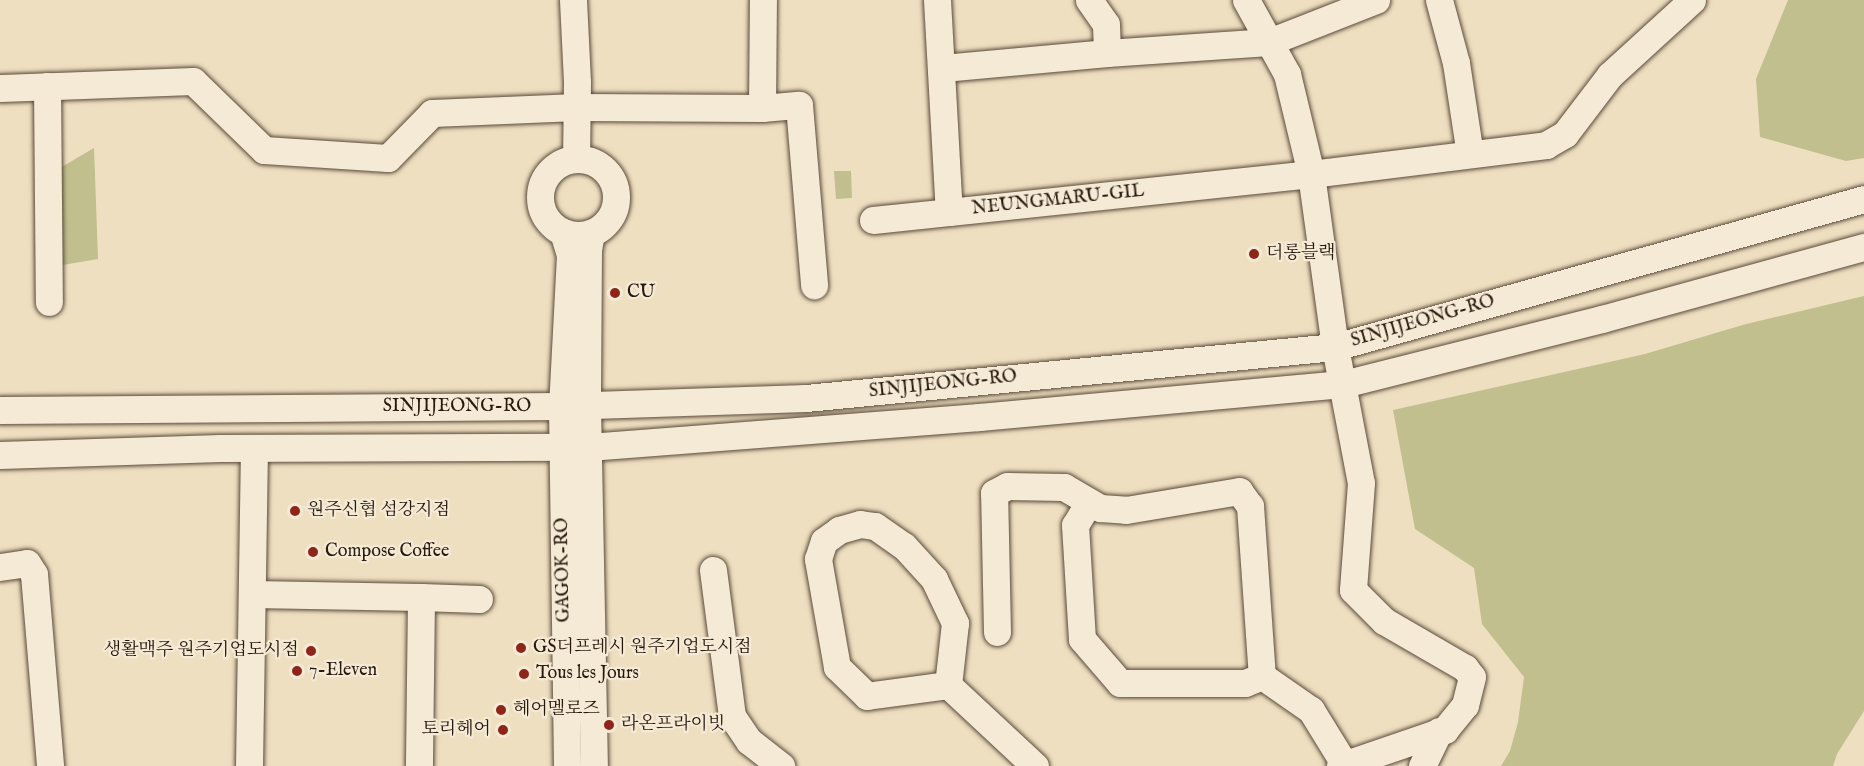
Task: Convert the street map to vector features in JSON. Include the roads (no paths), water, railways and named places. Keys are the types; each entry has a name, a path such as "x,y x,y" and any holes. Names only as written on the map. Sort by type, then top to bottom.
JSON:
{"street":[{"path":"573,0 577,107 576,159"},
{"path":"762,108 763,0"},
{"name":"NEUNGMARU-GIL","path":"938,0 949,212 1311,174 1546,144 1564,134 1610,75 1692,0"},
{"path":"1089,0 1106,24 1107,53"},
{"path":"1246,0 1287,74 1311,174 1335,347 1361,483 1353,590 1384,621 1465,668 1472,678 1465,705 1445,730 1439,730 1342,766 1311,710 1262,676"},
{"path":"943,68 1107,53 1269,42 1376,0"},
{"path":"1439,0 1456,63 1470,154"},
{"path":"0,88 193,81 264,150 388,158 432,113 577,107 762,108 799,105 814,285"},
{"path":"47,86 49,302"},
{"path":"576,159 600,166 614,186 614,209 601,227 582,235 563,232 552,225 544,215 540,190 544,178 552,168 576,159"},
{"name":"SINJIJEONG-RO","path":"0,410 574,406 806,398 1335,347 1864,199"},
{"path":"873,220 949,212"},
{"path":"563,232 570,255 574,406"},
{"path":"574,406 591,233"},
{"name":"SINJIJEONG-RO","path":"562,447 589,447 979,417 1343,384 1602,319 1864,247"},
{"name":"GAGOK-RO","path":"567,766 562,447 574,406"},
{"name":"GAGOK-RO","path":"574,406 589,447 594,766"},
{"path":"0,455 254,448 562,447"},
{"path":"249,766 254,448"},
{"path":"997,632 994,493 1007,486 1064,487 1100,508 1126,510 1239,491 1250,506 1262,676"},
{"path":"1089,502 1075,525 1082,639 1120,683 1245,683 1262,676"},
{"path":"860,524 875,526 904,546 934,579 955,623 948,685 867,696 837,667 818,559 824,541 839,530 860,524"},
{"path":"0,567 27,563 34,574 50,766"},
{"path":"713,570 732,716 749,741 781,766"},
{"path":"252,594 479,599"},
{"path":"419,766 421,597"},
{"path":"948,685 1035,766"},
{"path":"1422,766 1439,730"}],"place":[{"name":"더롱블랙","path":"1254,254"},
{"name":"CU","path":"615,293"},
{"name":"원주신협 섬강지점","path":"295,511"},
{"name":"Compose Coffee","path":"313,552"},
{"name":"GS더프레시 원주기업도시점","path":"521,648"},
{"name":"생활맥주 원주기업도시점","path":"311,651"},
{"name":"7-Eleven","path":"297,671"},
{"name":"Tous les Jours","path":"524,674"},
{"name":"헤어멜로즈","path":"501,710"},
{"name":"라온프라이빗","path":"609,725"},
{"name":"토리헤어","path":"503,730"}]}
